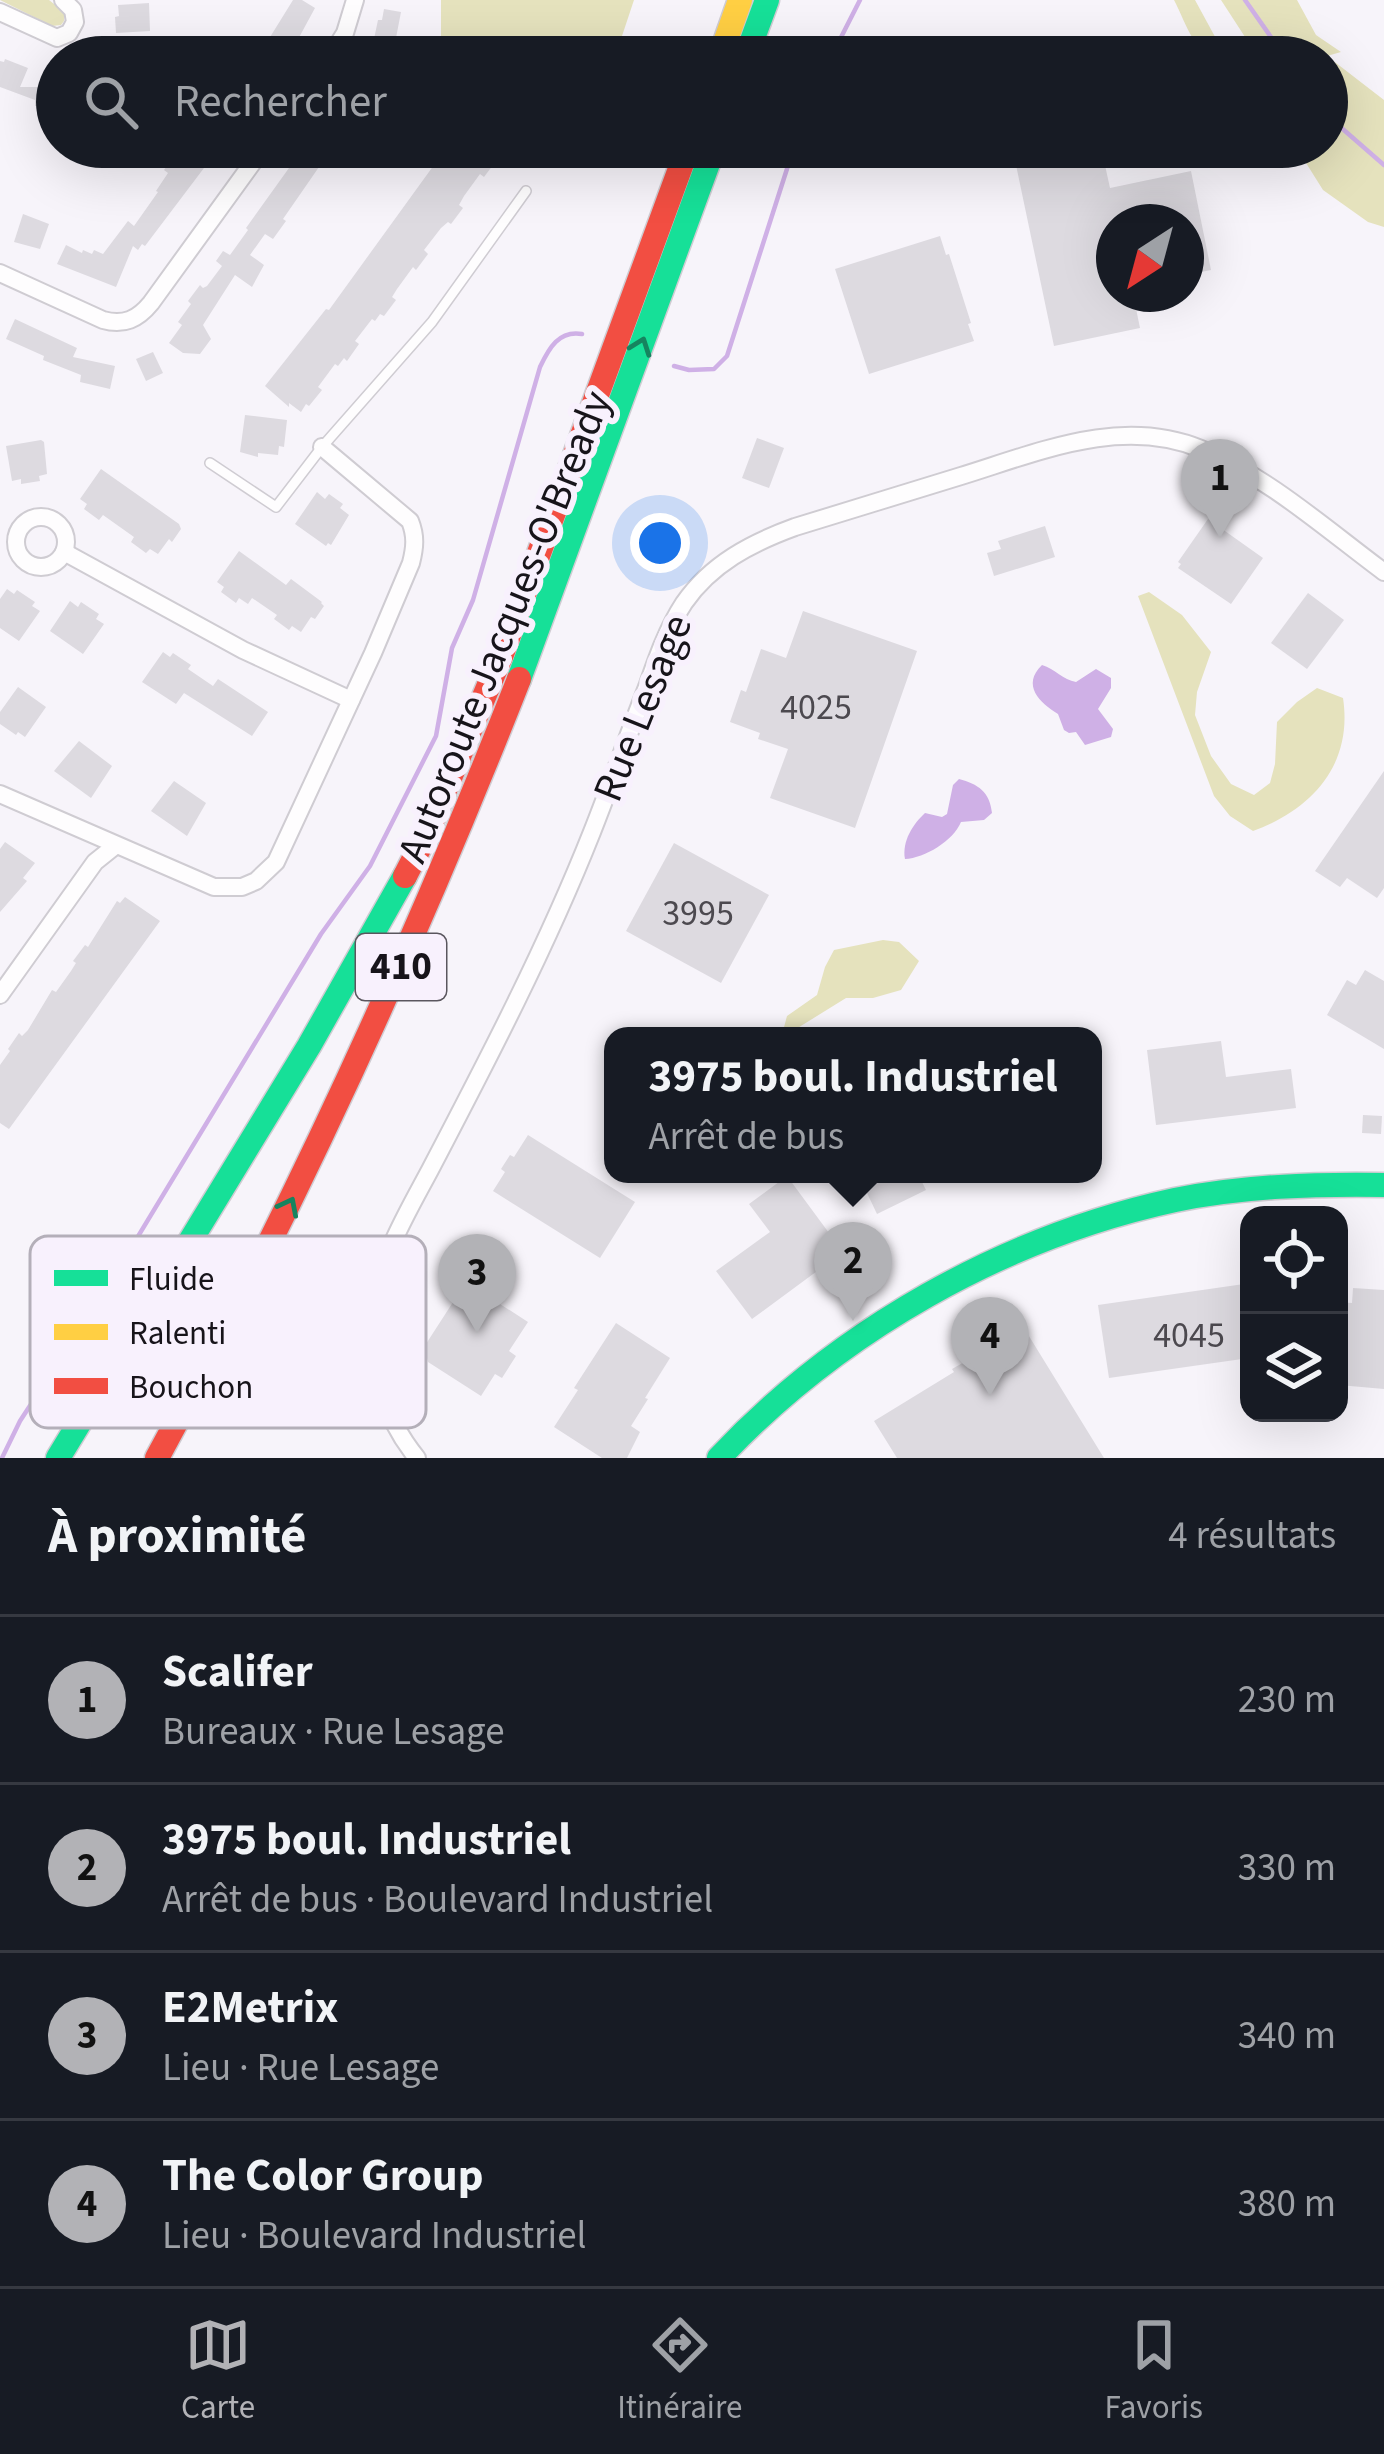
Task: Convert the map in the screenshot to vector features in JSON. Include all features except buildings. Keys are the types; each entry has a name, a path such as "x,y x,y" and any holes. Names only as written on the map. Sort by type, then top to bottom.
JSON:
{"main road":[{"path":"723,36 729,0"},
{"path":"727,36 740,0"},
{"path":"754,36 766,7"},
{"name":"Autoroute Jacques-O'Bready","path":"193,1236 327,1015 431,823 502,654 680,168"},
{"name":"Autoroute Jacques-O'Bready","path":"273,1236 417,930 515,690 706,168"},
{"path":"719,1458 826,1362 922,1298 1026,1247 1107,1217 1217,1191 1282,1184 1384,1185"},
{"name":"Autoroute Jacques-O'Bready","path":"54,1458 74,1428"},
{"name":"Autoroute Jacques-O'Bready","path":"157,1458 173,1428"}],"street":[{"path":"62,36 75,22 73,10 63,0"},
{"path":"343,36 355,0"},
{"path":"0,12 53,36"},
{"path":"0,272 103,320 128,321 151,303 249,168"},
{"name":"Rue Lesage","path":"397,1236 550,930 592,833 664,640 684,603 714,570 751,544 1071,442 1136,435 1179,441 1233,465 1384,572"},
{"path":"0,794 214,887 242,886 266,874 283,848 352,700 411,563 415,533 410,520 322,447"},
{"path":"64,552 243,650 352,700"},
{"path":"0,995 95,862 115,846"},
{"name":"Rue Lesage","path":"396,1428 417,1458"}],"lane":[{"path":"210,463 276,507 432,322 526,191"}],"shaded area":[{"path":"0,0 49,0 64,12 64,21 52,26"},
{"path":"441,0 634,0 622,36 441,36"},
{"path":"1174,0 1195,0 1215,36 1193,36"},
{"path":"1221,0 1297,0 1317,36 1244,36"},
{"path":"1348,72 1384,100 1384,227 1368,222 1323,190 1309,168 1348,168"},
{"path":"1149,592 1182,615 1211,652 1197,692 1195,715 1211,756 1231,784 1254,795 1270,783 1277,722 1297,702 1317,688 1343,698 1342,744 1335,763 1310,797 1275,822 1253,831 1230,816 1214,796 1138,596"},
{"path":"1042,665 1076,682 1096,669 1111,678 1111,688 1098,709 1113,729 1111,737 1085,745 1076,732 1064,730 1058,714 1035,693 1033,680"},
{"path":"959,779 982,790 992,813 984,820 961,822 937,847 905,859 913,828 925,813 947,814 953,785"},
{"path":"883,940 899,942 919,961 901,990 873,998 846,998 799,1027 784,1027 787,1016 817,995 834,950"}],"waterway":[{"path":"842,36 860,0"},
{"path":"1245,0 1270,36"},
{"path":"1348,134 1384,165"},
{"path":"674,366 714,369 727,356 787,168"},
{"path":"138,1236 321,934 370,866 436,736 452,648 473,600 540,367 561,338 582,334"},
{"path":"2,1458 30,1406"}],"traffic: fast":[{"path":"754,36 767,0"},
{"path":"519,679 706,168"},
{"path":"193,1236 405,876"},
{"path":"719,1458 816,1369 870,1330 987,1264 1048,1238 1111,1216 1201,1195 1279,1187 1384,1185"},
{"path":"58,1458 76,1428"}],"traffic: slow":[{"path":"727,36 740,0"}],"traffic: jam":[{"path":"405,876 502,654 680,168"},
{"path":"272,1236 438,878 519,679"},
{"path":"157,1458 173,1428"}],"place":[{"name":"Scalifer","path":"1220,538"},
{"name":"3975 boul. Industriel","path":"853,1321"},
{"name":"E2Metrix","path":"477,1333"},
{"name":"The Color Group","path":"990,1396"}]}
